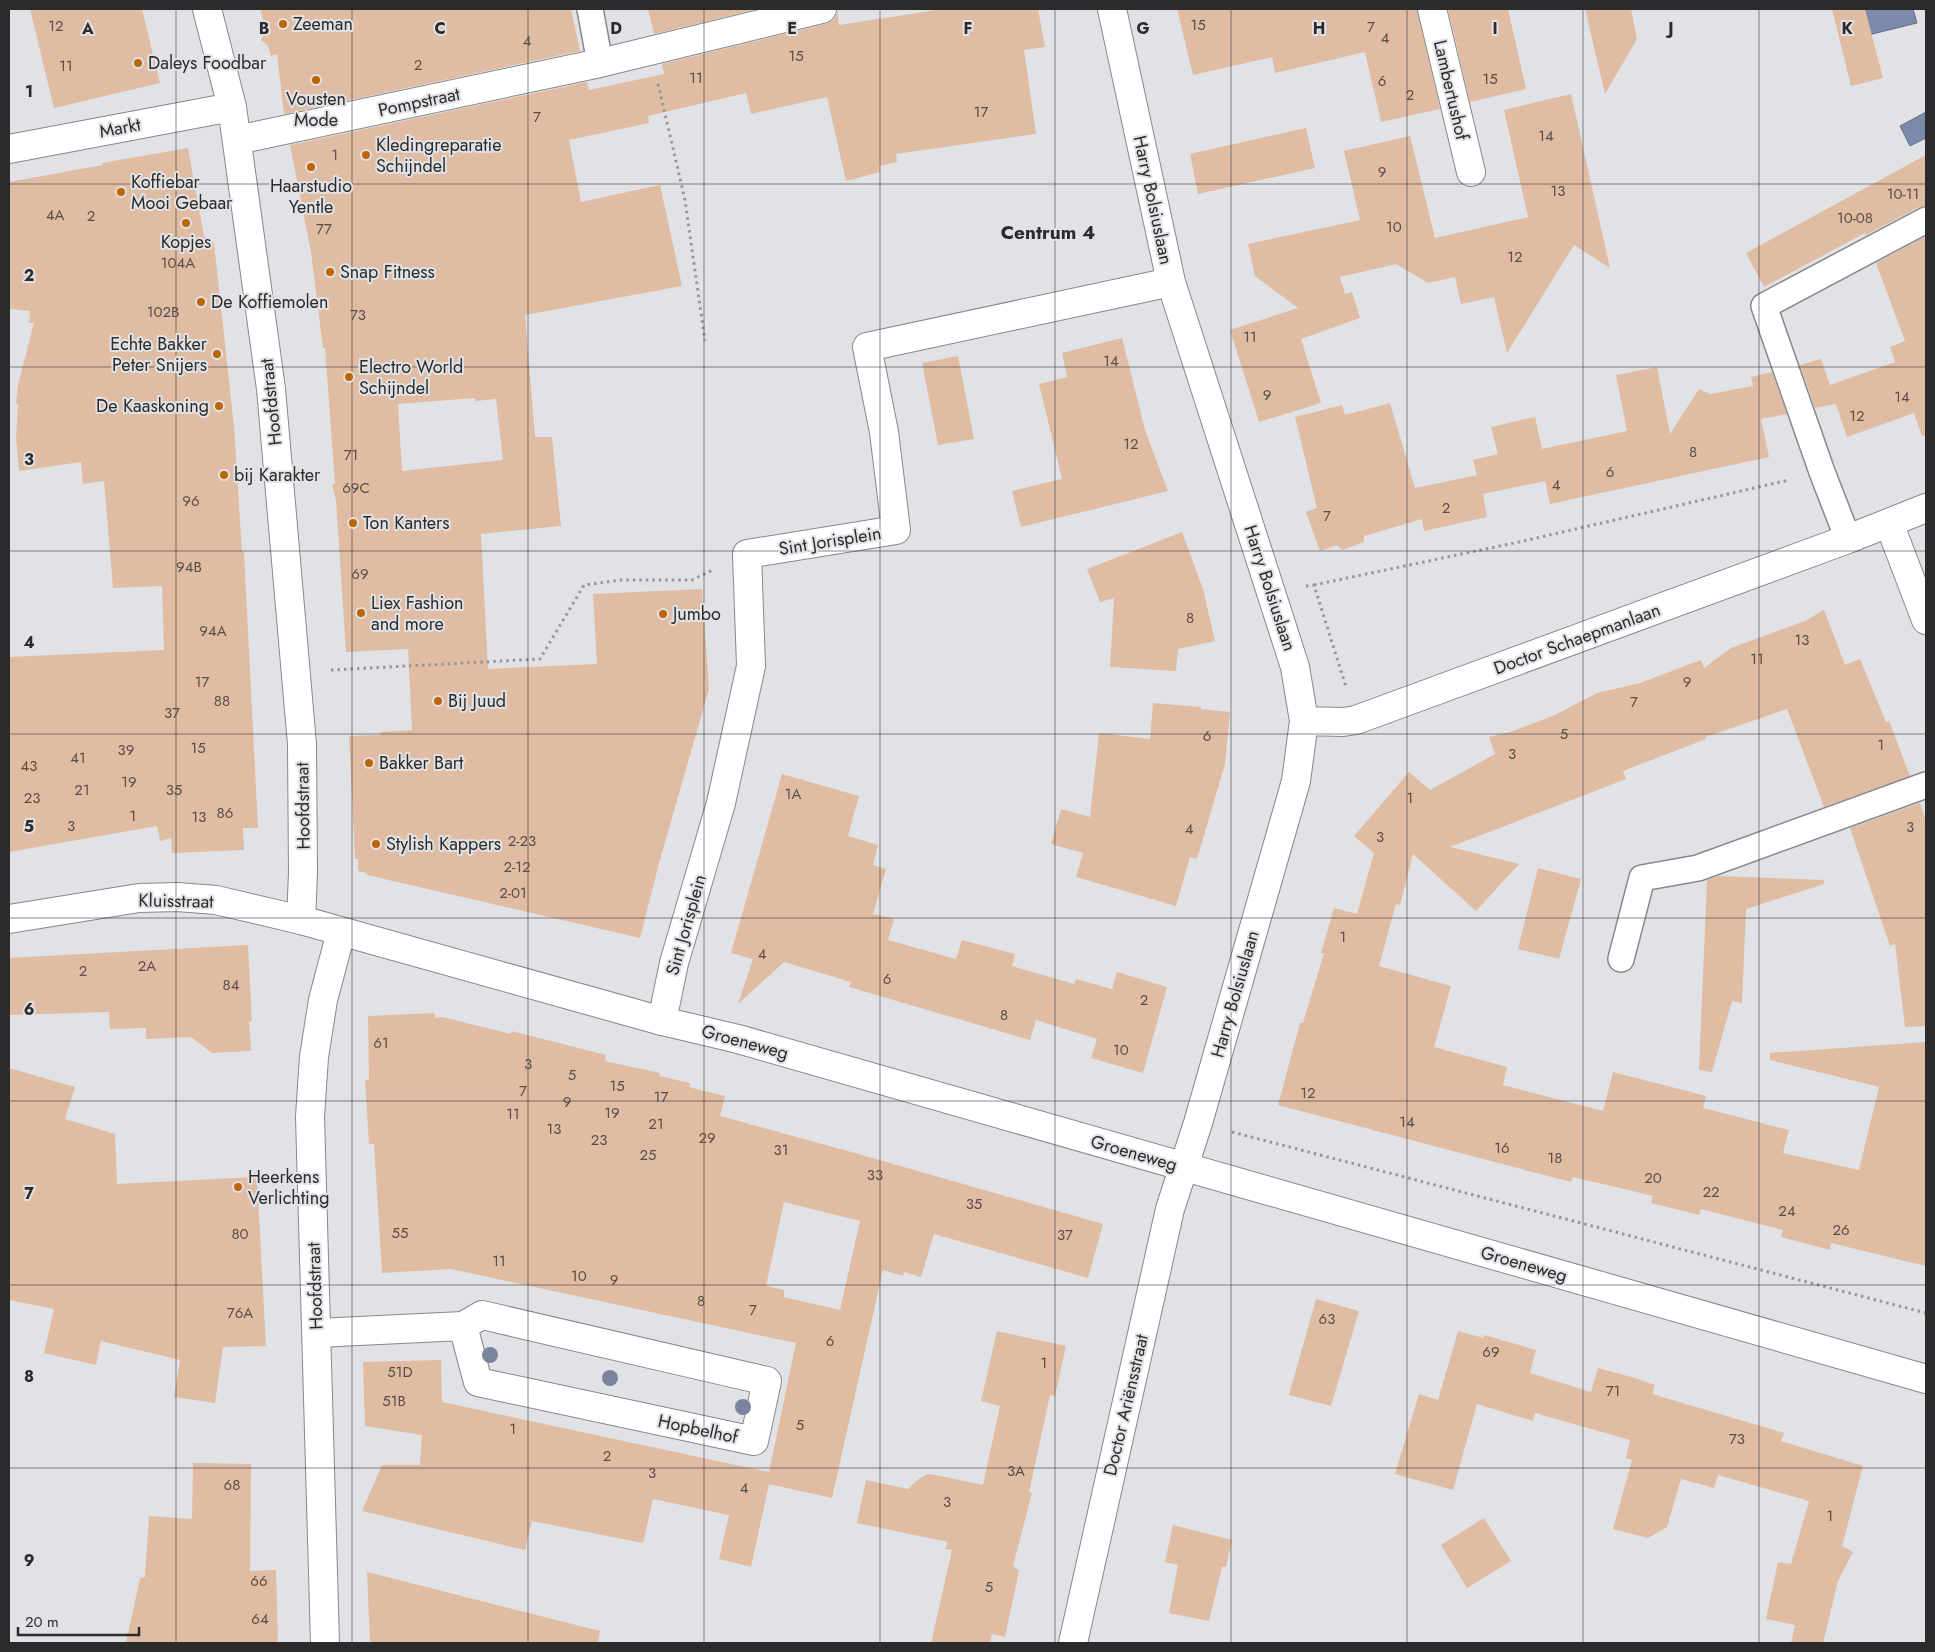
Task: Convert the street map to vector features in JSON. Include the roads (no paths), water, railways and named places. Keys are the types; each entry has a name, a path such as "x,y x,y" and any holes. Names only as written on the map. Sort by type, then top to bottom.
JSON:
{"street":[{"name":"Hoofdstraat","path":"207,9 232,107 271,389 302,744 304,873 301,920"},
{"name":"Pompstraat","path":"237,140 600,63 822,9"},
{"name":"Harry Bolsiuslaan","path":"1112,9 1171,282 1295,667 1304,721 1296,781 1184,1168"},
{"name":"Lambertushof","path":"1432,9 1471,172"},
{"name":"Markt","path":"9,149 232,107"},
{"name":"Sint Jorisplein","path":"662,1020 674,963 721,803 751,666 746,554 896,530 884,432 867,347 1171,282"},
{"name":"Doctor Schaepmanlaan","path":"1304,721 1343,722 1356,720 1848,539 1926,508"},
{"path":"1889,523 1926,620"},
{"name":"Kluisstraat","path":"9,919 139,898 177,897 216,900 301,920 341,932"},
{"name":"Hoofdstraat","path":"325,1643 310,1117 314,1057 323,1000 341,932"},
{"name":"Groeneweg","path":"341,932 738,1039 1926,1379"},
{"name":"Doctor Ariënsstraat","path":"1072,1643 1170,1209 1184,1168"},
{"name":"Hopbelhof","path":"317,1333 463,1326 482,1315 767,1381 754,1441 478,1382 463,1326"}],"lane":[{"path":"590,9 600,63"},
{"path":"1848,539 1822,472 1764,306 1926,220"},
{"path":"1621,959 1642,878 1698,868 1926,785"}],"water":[{"path":"1845,9 1913,9 1917,23 1852,39"},
{"path":"1926,112 1926,138 1910,146 1900,126"}],"place":[{"name":"Zeeman","path":"283,24"},
{"name":"Daleys Foodbar","path":"138,63"},
{"name":"Vousten Mode","path":"316,80"},
{"name":"Kledingreparatie Schijndel","path":"366,155"},
{"name":"Haarstudio Yentle","path":"311,167"},
{"name":"Koffiebar Mooi Gebaar","path":"121,192"},
{"name":"Kopjes","path":"186,223"},
{"name":"Snap Fitness","path":"330,272"},
{"name":"De Koffiemolen","path":"201,302"},
{"name":"Echte Bakker Peter Snijers","path":"217,354"},
{"name":"Electro World Schijndel","path":"349,377"},
{"name":"De Kaaskoning","path":"219,406"},
{"name":"bij Karakter","path":"224,475"},
{"name":"Ton Kanters","path":"353,523"},
{"name":"Liex Fashion and more","path":"361,613"},
{"name":"Jumbo","path":"663,614"},
{"name":"Bij Juud","path":"438,701"},
{"name":"Bakker Bart","path":"369,763"},
{"name":"Stylish Kappers","path":"376,844"},
{"name":"Heerkens Verlichting","path":"238,1187"}],"district":[{"name":"Centrum 4","path":"1048,232"}]}
